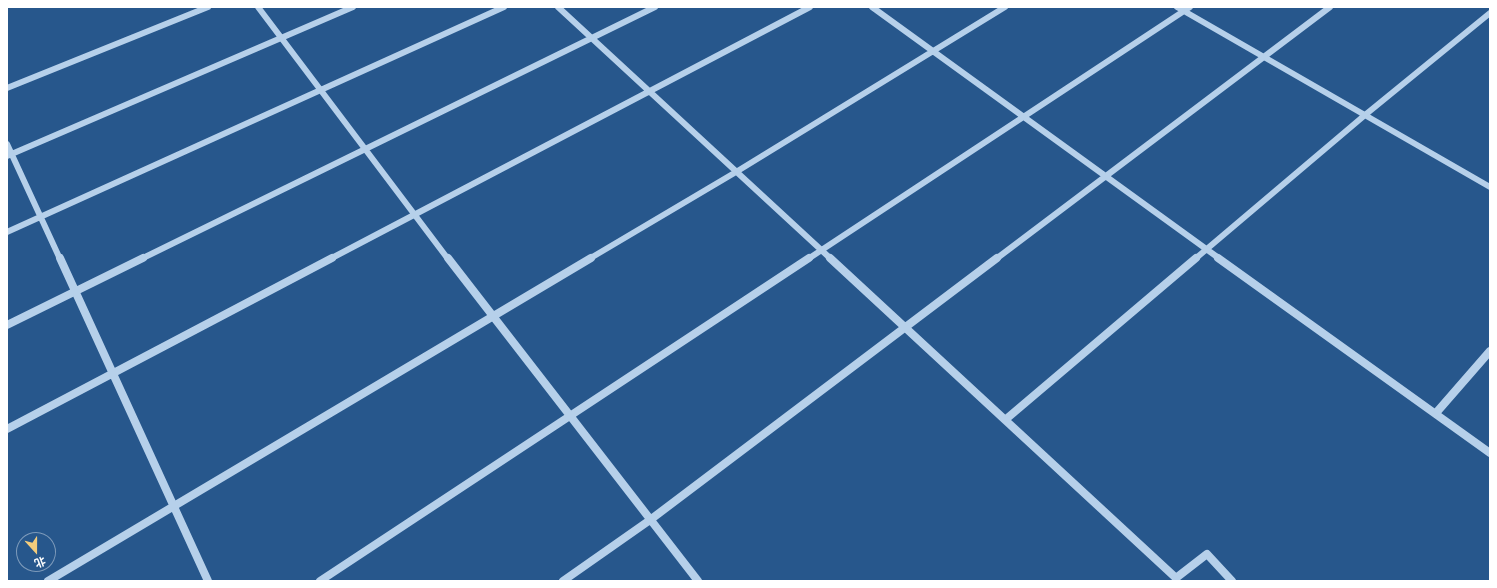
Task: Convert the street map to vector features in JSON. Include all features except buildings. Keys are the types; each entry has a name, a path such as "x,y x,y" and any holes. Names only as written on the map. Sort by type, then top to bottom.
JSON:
{"street":[{"path":"7,88 208,7"},
{"path":"258,7 492,317 698,581"},
{"path":"9,155 353,7"},
{"path":"7,232 504,7"},
{"path":"558,7 1176,578 1207,554 1232,581"},
{"path":"7,326 655,7"},
{"path":"7,429 810,7"},
{"path":"872,7 1105,177 1490,453"},
{"path":"48,581 736,172 1005,7"},
{"path":"1177,7 1187,9 1264,57 1490,187"},
{"path":"563,581 572,578 650,520 1330,7"},
{"path":"320,581 1187,9"},
{"path":"1005,420 1365,115 1490,13"},
{"path":"7,144 9,155 40,217 113,373 208,581"},
{"path":"1436,413 1490,351"}]}
